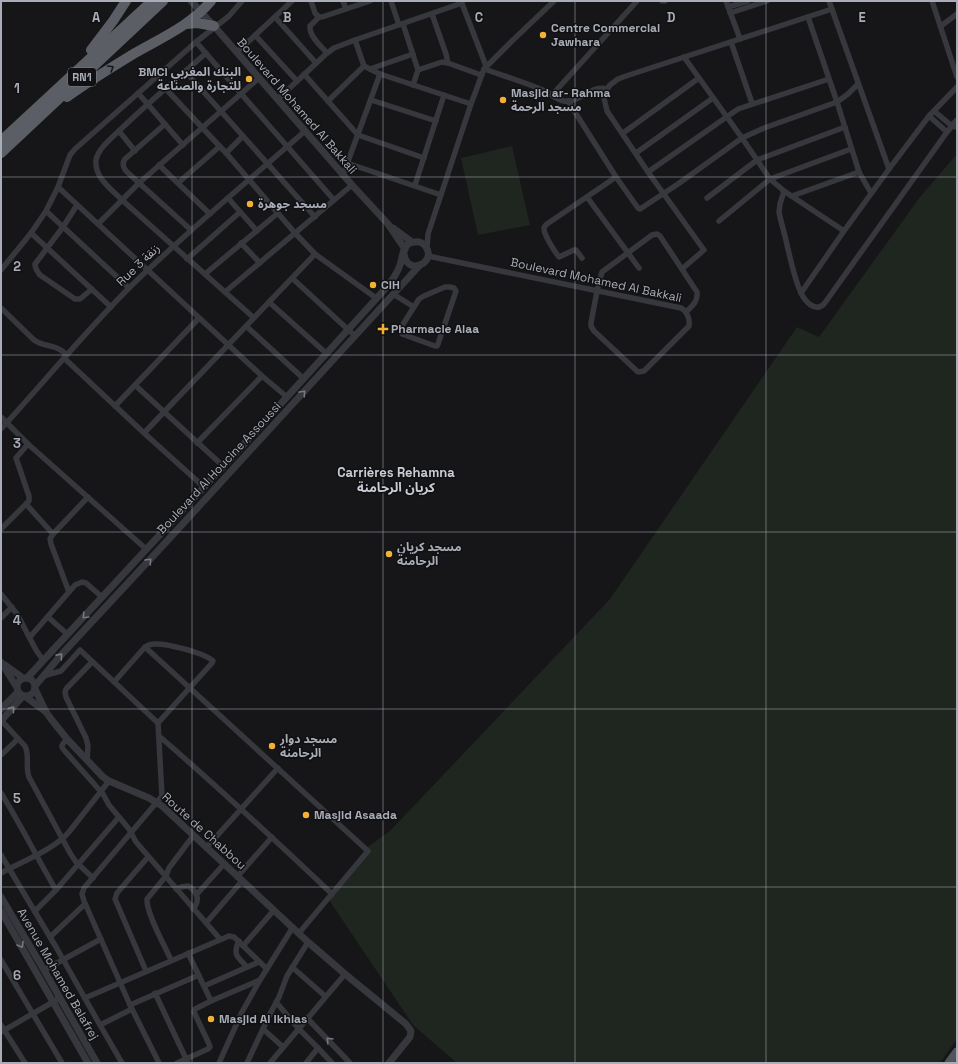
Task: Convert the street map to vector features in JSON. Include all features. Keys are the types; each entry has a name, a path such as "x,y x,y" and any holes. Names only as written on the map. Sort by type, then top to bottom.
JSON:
{"highway":[{"path":"31,118 90,52 126,1"},
{"name":"RN1","path":"1,153 31,118 152,1"},
{"name":"RN1","path":"1,141 31,118 163,1"},
{"path":"31,118 104,72 184,25 212,1"},
{"path":"212,1 210,13 215,26"},
{"path":"184,25 197,23 215,26"}],"main road":[{"path":"949,1063 957,1052"}],"street":[{"name":"Boulevard Mohamed Al Bakkali","path":"191,1 215,26 343,175 388,224 404,251"},
{"path":"1,270 32,233 46,211 70,155 75,149 196,42 229,16 242,1"},
{"path":"237,52 292,1"},
{"path":"311,1 315,13 319,17"},
{"path":"343,1 346,9"},
{"path":"327,54 312,36 309,30 310,26 319,17 370,1"},
{"path":"391,1 418,70 413,85"},
{"path":"428,234 408,245 404,251 405,259 409,264 413,266 420,265 424,263 428,256 428,234 471,104 485,67 554,1"},
{"path":"552,94 638,1"},
{"path":"726,1 740,39"},
{"path":"729,10 748,1"},
{"path":"729,10 767,1"},
{"path":"829,1 889,169"},
{"path":"932,1 957,77"},
{"path":"278,99 334,48 462,2 485,67 541,89 561,100 568,101 597,88 607,89"},
{"path":"682,269 704,250 648,172 607,111 604,98 607,89 618,79 832,9"},
{"path":"432,14 448,63"},
{"path":"941,26 957,14"},
{"path":"275,17 316,63"},
{"path":"808,17 859,172 871,193"},
{"path":"255,35 297,81"},
{"path":"356,40 367,68 380,74 471,104"},
{"path":"196,42 334,200"},
{"path":"731,42 752,103"},
{"path":"206,54 147,104 104,145 98,153 96,165 102,180 122,200 254,318"},
{"path":"328,102 367,68 413,54"},
{"path":"684,57 770,179 784,191 844,231"},
{"path":"418,70 442,62 481,75"},
{"path":"185,71 315,217"},
{"path":"304,74 358,135 424,158"},
{"path":"343,175 380,74"},
{"path":"98,224 139,182 259,78"},
{"path":"623,133 699,78"},
{"path":"648,172 738,109 829,78"},
{"path":"568,101 616,177 640,209 742,138 764,128 837,102 858,84"},
{"path":"801,293 871,193 929,116 957,87"},
{"path":"165,88 226,153 315,254 376,298"},
{"path":"138,93 183,145"},
{"path":"415,185 444,95"},
{"path":"636,153 714,98"},
{"path":"370,100 436,121"},
{"path":"784,191 779,212 795,275 801,293 805,298 813,306 817,308 822,307 947,132 955,125 934,111"},
{"path":"929,116 947,132"},
{"path":"165,124 124,161 123,166 191,230"},
{"path":"707,198 757,160 845,127"},
{"path":"119,131 135,151"},
{"name":"Rue 3 زنقة","path":"1,429 65,356 129,288 173,246 305,131"},
{"path":"226,153 243,136"},
{"path":"178,183 220,147"},
{"path":"719,221 770,179 851,149"},
{"path":"348,163 441,194"},
{"path":"159,165 210,214"},
{"path":"792,196 859,172"},
{"path":"582,258 576,250 559,257 545,234 544,228 616,177"},
{"path":"225,292 352,185"},
{"path":"58,186 228,345 287,397"},
{"path":"587,197 639,268"},
{"path":"228,198 256,230"},
{"path":"77,205 63,227 35,264 37,272 78,300 83,298 92,289"},
{"path":"46,211 129,288"},
{"path":"187,259 240,212"},
{"path":"205,274 278,213"},
{"name":"Boulevard Mohamed Al Bakkali","path":"388,224 415,242"},
{"path":"32,233 111,307"},
{"path":"597,291 602,272 652,235 657,234 660,236 695,289 697,296 695,302 686,312"},
{"path":"415,242 423,244 427,248"},
{"path":"241,243 260,263"},
{"name":"Boulevard Al Houcine Assoussi","path":"25,678 102,598 327,354 395,277 400,267 404,251"},
{"path":"144,433 315,254"},
{"name":"Boulevard Mohamed Al Bakkali","path":"428,256 681,308 686,312 689,326 644,371 641,373 638,372 592,329 591,323 597,291"},
{"name":"Boulevard Al Houcine Assoussi","path":"35,687 42,676 60,655 420,265"},
{"path":"292,278 355,336"},
{"path":"448,287 456,290 437,346 400,332 414,307 424,296 448,287"},
{"path":"393,294 414,307"},
{"path":"269,302 327,354"},
{"path":"1,308 34,340 61,349 65,356 115,406 204,487"},
{"path":"115,406 199,318"},
{"path":"246,326 304,379"},
{"path":"197,443 262,376"},
{"path":"135,385 223,466"},
{"path":"1,417 28,444 146,549"},
{"path":"1,529 29,502 29,497 16,458 28,444"},
{"path":"69,592 50,542 50,538 88,497"},
{"path":"26,504 53,534"},
{"path":"30,637 77,584 85,582 102,598"},
{"path":"1,594 12,606 43,660"},
{"path":"1,618 12,606"},
{"path":"48,617 67,634"},
{"path":"114,682 145,647 152,644 163,644 212,659 212,663 158,723"},
{"path":"145,647 368,851 300,933"},
{"path":"42,676 61,671 80,650 158,723 162,796 93,878 82,892 82,896 131,1007 159,1063"},
{"name":"Route de Chabbou","path":"1,662 25,678"},
{"name":"Route de Chabbou","path":"1,662 21,693 46,712"},
{"path":"87,760 88,746 86,738 65,692 66,689 92,662"},
{"path":"1,709 21,693 32,694 35,687 33,681 25,678 18,681 21,693 1,721 25,746 27,752 27,771 29,777 70,853 78,864 93,878"},
{"name":"Route de Chabbou","path":"35,687 46,712 67,740 97,772 109,781 157,803 300,933 308,942 406,1024 410,1031 410,1038 389,1063"},
{"path":"159,736 272,837 332,894"},
{"path":"1,755 18,739"},
{"path":"67,740 62,745 62,748 101,791 148,857 220,939"},
{"path":"206,848 278,768"},
{"path":"1,873 62,840 109,781"},
{"path":"1,793 56,890"},
{"path":"35,911 56,890 119,817"},
{"path":"172,960 152,917 147,902 148,897 166,876 169,868 194,836"},
{"path":"206,923 272,837"},
{"path":"1,855 35,911 122,1063"},
{"path":"146,971 114,899 117,893 148,857"},
{"path":"197,894 224,864"},
{"path":"176,889 181,886 188,886 197,894 198,902 193,909"},
{"name":"Avenue Mohamed Balafrej","path":"1,897 44,970 88,1063"},
{"path":"50,937 85,904"},
{"path":"247,967 236,954 236,948 274,910"},
{"name":"Avenue Mohamed Balafrej","path":"1,911 97,1063"},
{"path":"219,1063 242,1012 293,927"},
{"path":"85,998 226,936 231,936 241,943 267,969"},
{"path":"44,970 102,939"},
{"path":"247,1063 292,967 308,942"},
{"path":"188,953 211,1001"},
{"path":"1,960 62,1063"},
{"path":"204,986 259,962"},
{"path":"292,967 325,996"},
{"path":"270,1063 345,974"},
{"path":"100,1025 156,993 199,975"},
{"path":"177,1063 187,1061 210,1047 210,1044 194,1011 196,1008 260,980"},
{"path":"156,993 187,1061"},
{"path":"3,1032 57,1000"},
{"path":"276,1002 298,1028 332,1063"},
{"path":"307,1018 350,1063"},
{"path":"1,1025 3,1032 25,1063"},
{"path":"263,1029 283,1047"},
{"path":"306,1063 318,1048"}],"shaded area":[{"path":"512,146 530,225 478,235 461,158"},
{"path":"957,154 957,1039 940,1063 457,1063 413,1025 327,897 369,846 390,831 610,599 797,327 819,337 920,197"}],"tram line":[{"path":"954,1063 957,1058"}],"place":[{"name":"Centre Commercial Jawhara","path":"543,35"},
{"name":"BMCI البنك المغربي للتجارة والصناعة","path":"249,79"},
{"name":"Masjid ar- Rahma مسجد الرحمة","path":"503,100"},
{"name":"مسجد جوهرة","path":"250,204"},
{"name":"CIH","path":"373,285"},
{"name":"Pharmacie Alaa","path":"383,329"},
{"name":"مسجد كريان الرحامنة","path":"389,554"},
{"name":"مسجد دوار الرحامنة","path":"272,746"},
{"name":"Masjid Asaada","path":"306,815"},
{"name":"Masjid Al Ikhlas","path":"211,1019"}],"district":[{"name":"Carrières Rehamna كريان الرحامنة","path":"396,480"}]}
